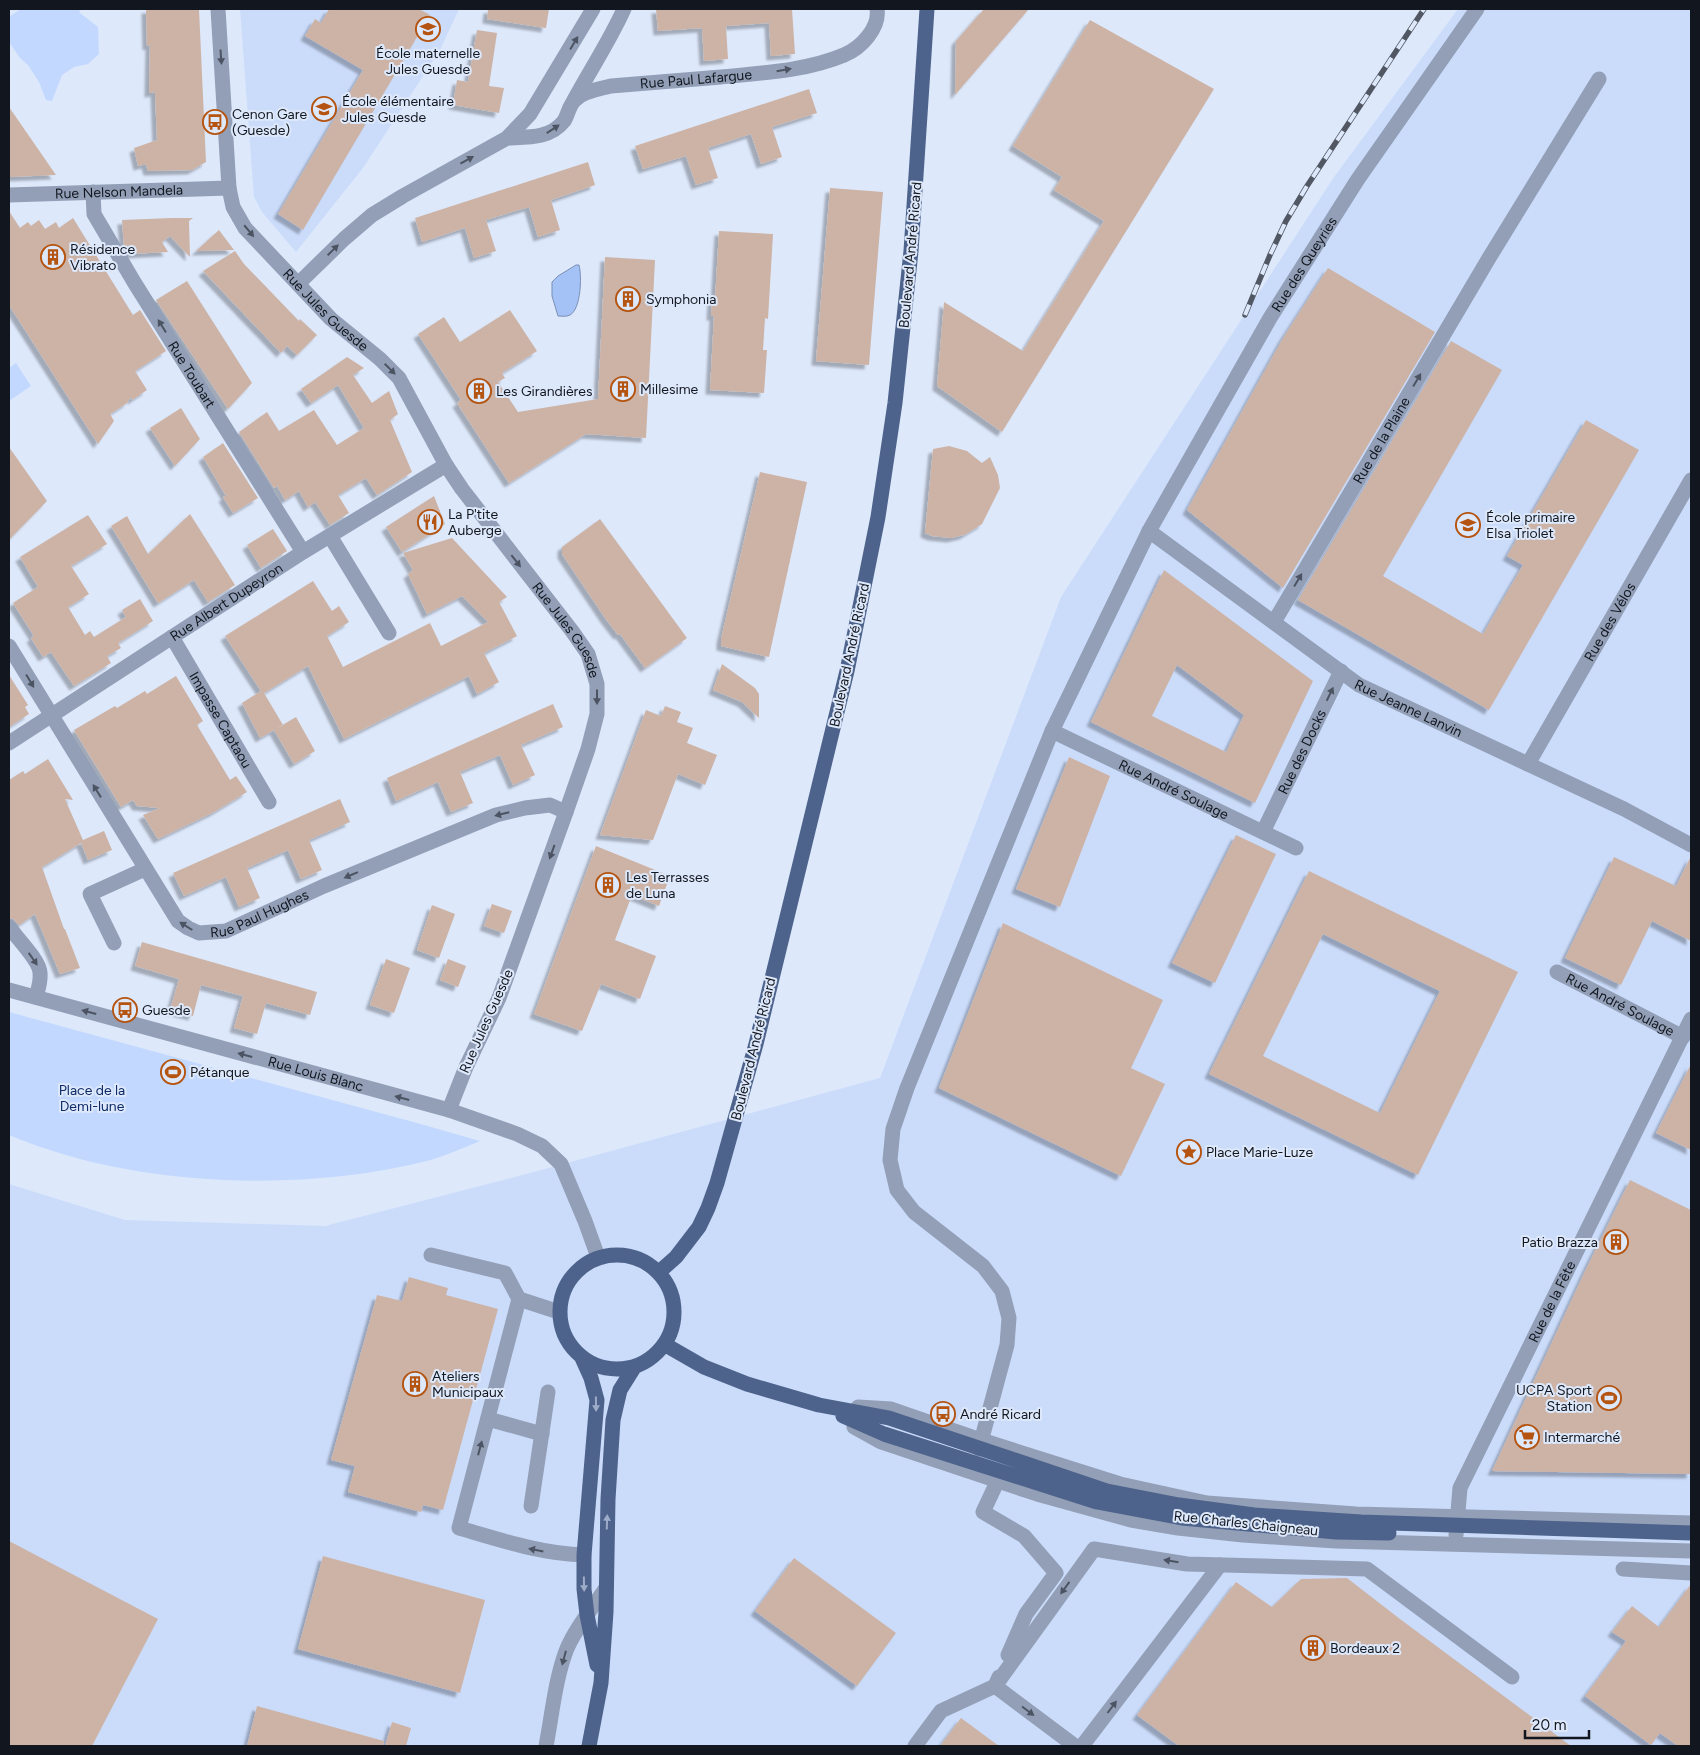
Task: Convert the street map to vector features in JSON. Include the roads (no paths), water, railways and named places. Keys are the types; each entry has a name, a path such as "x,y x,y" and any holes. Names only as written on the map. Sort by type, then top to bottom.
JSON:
{"main road":[{"name":"Boulevard André Ricard","path":"659,1272 676,1257 699,1227 717,1183 756,1044 846,671 878,517 895,403 911,251 927,9"},
{"path":"614,1254 631,1256 646,1262 659,1272 669,1288 674,1307 672,1326 664,1344 646,1361 621,1369 594,1365 582,1358 570,1345 562,1329 559,1312 562,1294 570,1278 582,1266 598,1257 614,1254"},
{"name":"Rue Charles Chaigneau","path":"664,1344 704,1367 723,1375 819,1406 884,1434 1097,1502 1182,1518 1336,1532 1457,1526 1691,1543"},
{"path":"582,1358 591,1378 597,1400 584,1555 584,1589 587,1615 601,1683"},
{"path":"590,1746 601,1683 606,1612 608,1499 613,1420 620,1390 635,1366"},
{"name":"Rue Charles Chaigneau","path":"819,1406 888,1418 980,1444 1107,1491 1179,1505 1264,1516 1361,1522 1691,1533"}],"street":[{"name":"Rue Jules Guesde","path":"218,9 229,188 233,207 245,228 331,319 380,359 399,378 446,465 476,509 588,654 597,684 598,714 566,812 499,998 466,1067 449,1110"},
{"path":"298,284 344,239 372,215 506,138 530,114 593,9"},
{"path":"506,138 537,137 554,130 564,120 624,9"},
{"name":"Rue Paul Lafargue","path":"574,100 590,91 611,86 764,73 808,65 845,55 862,43 871,33 878,13 877,9"},
{"name":"Rue des Queyries","path":"980,1444 1006,1345 1009,1318 1002,1291 983,1266 914,1212 897,1190 890,1160 893,1129 907,1088 1052,731 1149,531 1270,318 1358,179 1477,9"},
{"name":"Rue de la Plaine","path":"1274,622 1489,258 1599,79"},
{"name":"Rue Nelson Mandela","path":"9,195 229,188"},
{"name":"Rue Toubart","path":"93,192 94,214 302,552"},
{"name":"Rue Albert Dupeyron","path":"9,743 302,552 446,465"},
{"name":"Rue des Vélos","path":"1528,764 1691,480"},
{"name":"Rue Jeanne Lanvin","path":"1149,531 1359,685 1624,809 1691,845"},
{"path":"330,536 389,633"},
{"name":"Impasse Captaou","path":"172,637 269,802"},
{"name":"Rue Paul Hughes","path":"9,646 178,921 199,933 226,932 324,886 496,815 525,808 550,805 566,812"},
{"name":"Rue des Docks","path":"1263,832 1341,671"},
{"name":"Rue André Soulage","path":"1052,731 1296,848"},
{"path":"114,943 90,894 145,870"},
{"path":"9,928 36,963 40,972 36,997"},
{"name":"Rue André Soulage","path":"1557,972 1683,1037"},
{"name":"Rue Louis Blanc","path":"9,990 449,1110"},
{"name":"Rue de la Fête","path":"1457,1526 1460,1488 1691,1019"},
{"path":"449,1110 517,1134 542,1146 561,1164 598,1257"},
{"path":"431,1255 505,1273 519,1299 459,1528 531,1549 565,1555 584,1555"},
{"path":"519,1299 559,1312"},
{"path":"531,1506 548,1392"},
{"path":"819,1406 881,1442 1083,1508 1131,1520 1178,1528 1243,1535 1336,1541 1691,1551"},
{"path":"488,1419 542,1434"},
{"path":"995,1686 1026,1614 1056,1573 1024,1536 983,1512 998,1480"},
{"path":"1457,1526 1691,1523"},
{"path":"915,1746 941,1711 995,1686 1094,1548 1187,1564 1367,1569 1512,1677"},
{"path":"1082,1746 1220,1564"},
{"path":"1623,1569 1691,1573"},
{"path":"546,1746 566,1651 587,1615 606,1588"},
{"path":"995,1686 1075,1746"}],"railway":[{"path":"1245,315 1286,221 1424,9"}],"place":[{"name":"École maternelle Jules Guesde","path":"428,29"},
{"name":"École élémentaire Jules Guesde","path":"324,109"},
{"name":"Cenon Gare (Guesde)","path":"215,122"},
{"name":"Résidence Vibrato","path":"53,257"},
{"name":"Symphonia","path":"628,299"},
{"name":"Millesime","path":"623,389"},
{"name":"Les Girandières","path":"479,391"},
{"name":"La P'tite Auberge","path":"430,522"},
{"name":"École primaire Elsa Triolet","path":"1468,525"},
{"name":"Les Terrasses de Luna","path":"608,885"},
{"name":"Guesde","path":"125,1010"},
{"name":"Pétanque","path":"173,1072"},
{"name":"Place Marie-Luze","path":"1189,1152"},
{"name":"Patio Brazza","path":"1616,1242"},
{"name":"Ateliers Municipaux","path":"415,1384"},
{"name":"UCPA Sport Station","path":"1609,1398"},
{"name":"André Ricard","path":"943,1414"},
{"name":"Intermarché","path":"1527,1437"},
{"name":"Bordeaux 2","path":"1313,1648"}],"park label":[{"name":"Place de la Demi-lune","path":"92,1098"}]}
